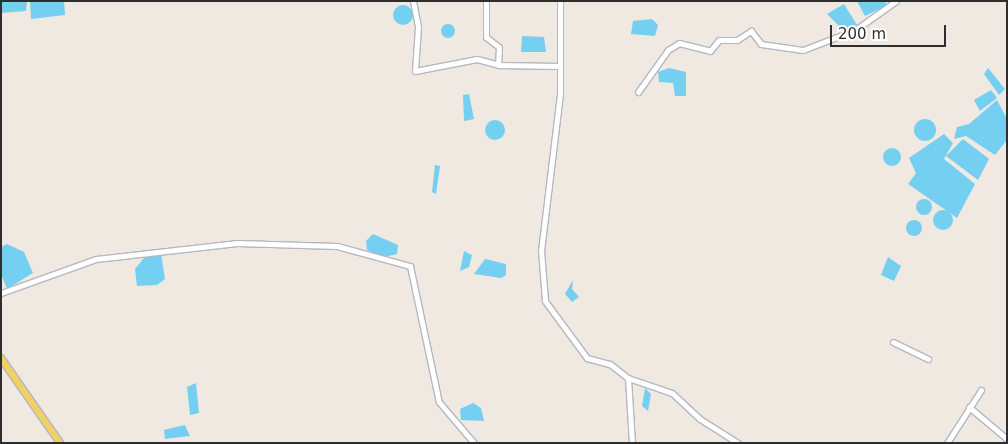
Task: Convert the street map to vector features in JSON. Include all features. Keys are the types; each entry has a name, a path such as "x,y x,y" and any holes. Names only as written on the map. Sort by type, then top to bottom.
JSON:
{"main road":[{"path":"1,358 60,443"}],"street":[{"path":"413,1 418,32 415,71 473,59 498,64 559,66"},
{"path":"486,1 486,38 499,47 498,64"},
{"path":"560,1 556,132 541,250 545,301 587,358 610,364 628,378 672,393 738,443"},
{"path":"638,92 676,44 689,42 710,51 719,40 737,40 751,31 761,44 803,50 855,30 896,1"},
{"path":"1,293 96,259 237,243 337,246 410,266 438,402 474,443"},
{"path":"893,342 928,359"},
{"path":"628,378 632,443"},
{"path":"946,443 980,390"},
{"path":"970,407 1007,439"}],"water":[{"path":"1,1 27,1 26,11 1,13"},
{"path":"30,1 64,1 65,15 31,19"},
{"path":"857,1 886,1 886,6 865,16"},
{"path":"844,4 857,25 845,32 827,14"},
{"path":"403,5 410,8 413,15 410,22 403,25 396,22 393,15 396,8"},
{"path":"652,19 658,25 655,36 631,34 633,21"},
{"path":"445,24 451,24 455,31 451,38 445,38 441,34 441,28"},
{"path":"522,36 544,37 546,52 521,52"},
{"path":"669,68 686,72 686,96 675,96 673,83 659,82 658,72"},
{"path":"988,68 1005,89 999,95 984,74"},
{"path":"991,90 997,98 980,111 974,100"},
{"path":"469,94 474,119 464,121 463,95"},
{"path":"997,100 1007,119 1007,140 995,155 966,136 954,139 957,127 969,124"},
{"path":"921,119 929,119 936,126 936,134 929,141 921,141 914,134 914,126"},
{"path":"495,120 502,123 505,130 502,137 495,140 488,137 485,130 488,123"},
{"path":"944,134 953,143 944,159 975,184 957,218 908,184 916,173 909,158"},
{"path":"963,139 989,159 978,180 946,156"},
{"path":"892,148 900,153 901,157 896,165 892,166 884,161 883,157 888,149"},
{"path":"435,165 440,166 436,194 432,192"},
{"path":"924,199 932,207 924,215 916,207"},
{"path":"939,210 947,210 953,216 953,224 947,230 939,230 933,224 933,216"},
{"path":"914,220 922,228 914,236 906,228"},
{"path":"373,234 398,245 397,254 384,257 367,250 366,241"},
{"path":"7,244 24,252 33,273 7,289 1,274 1,247"},
{"path":"464,251 472,255 469,267 460,271"},
{"path":"161,253 165,279 157,285 137,286 135,269 147,254"},
{"path":"888,257 901,266 894,281 881,275"},
{"path":"485,259 506,264 506,275 501,278 474,274"},
{"path":"573,280 572,289 579,297 572,302 565,294"},
{"path":"196,383 199,413 190,415 187,387"},
{"path":"645,388 651,394 648,411 642,406"},
{"path":"473,403 481,408 484,421 461,420 460,409"},
{"path":"185,425 190,436 165,439 164,430"}]}
